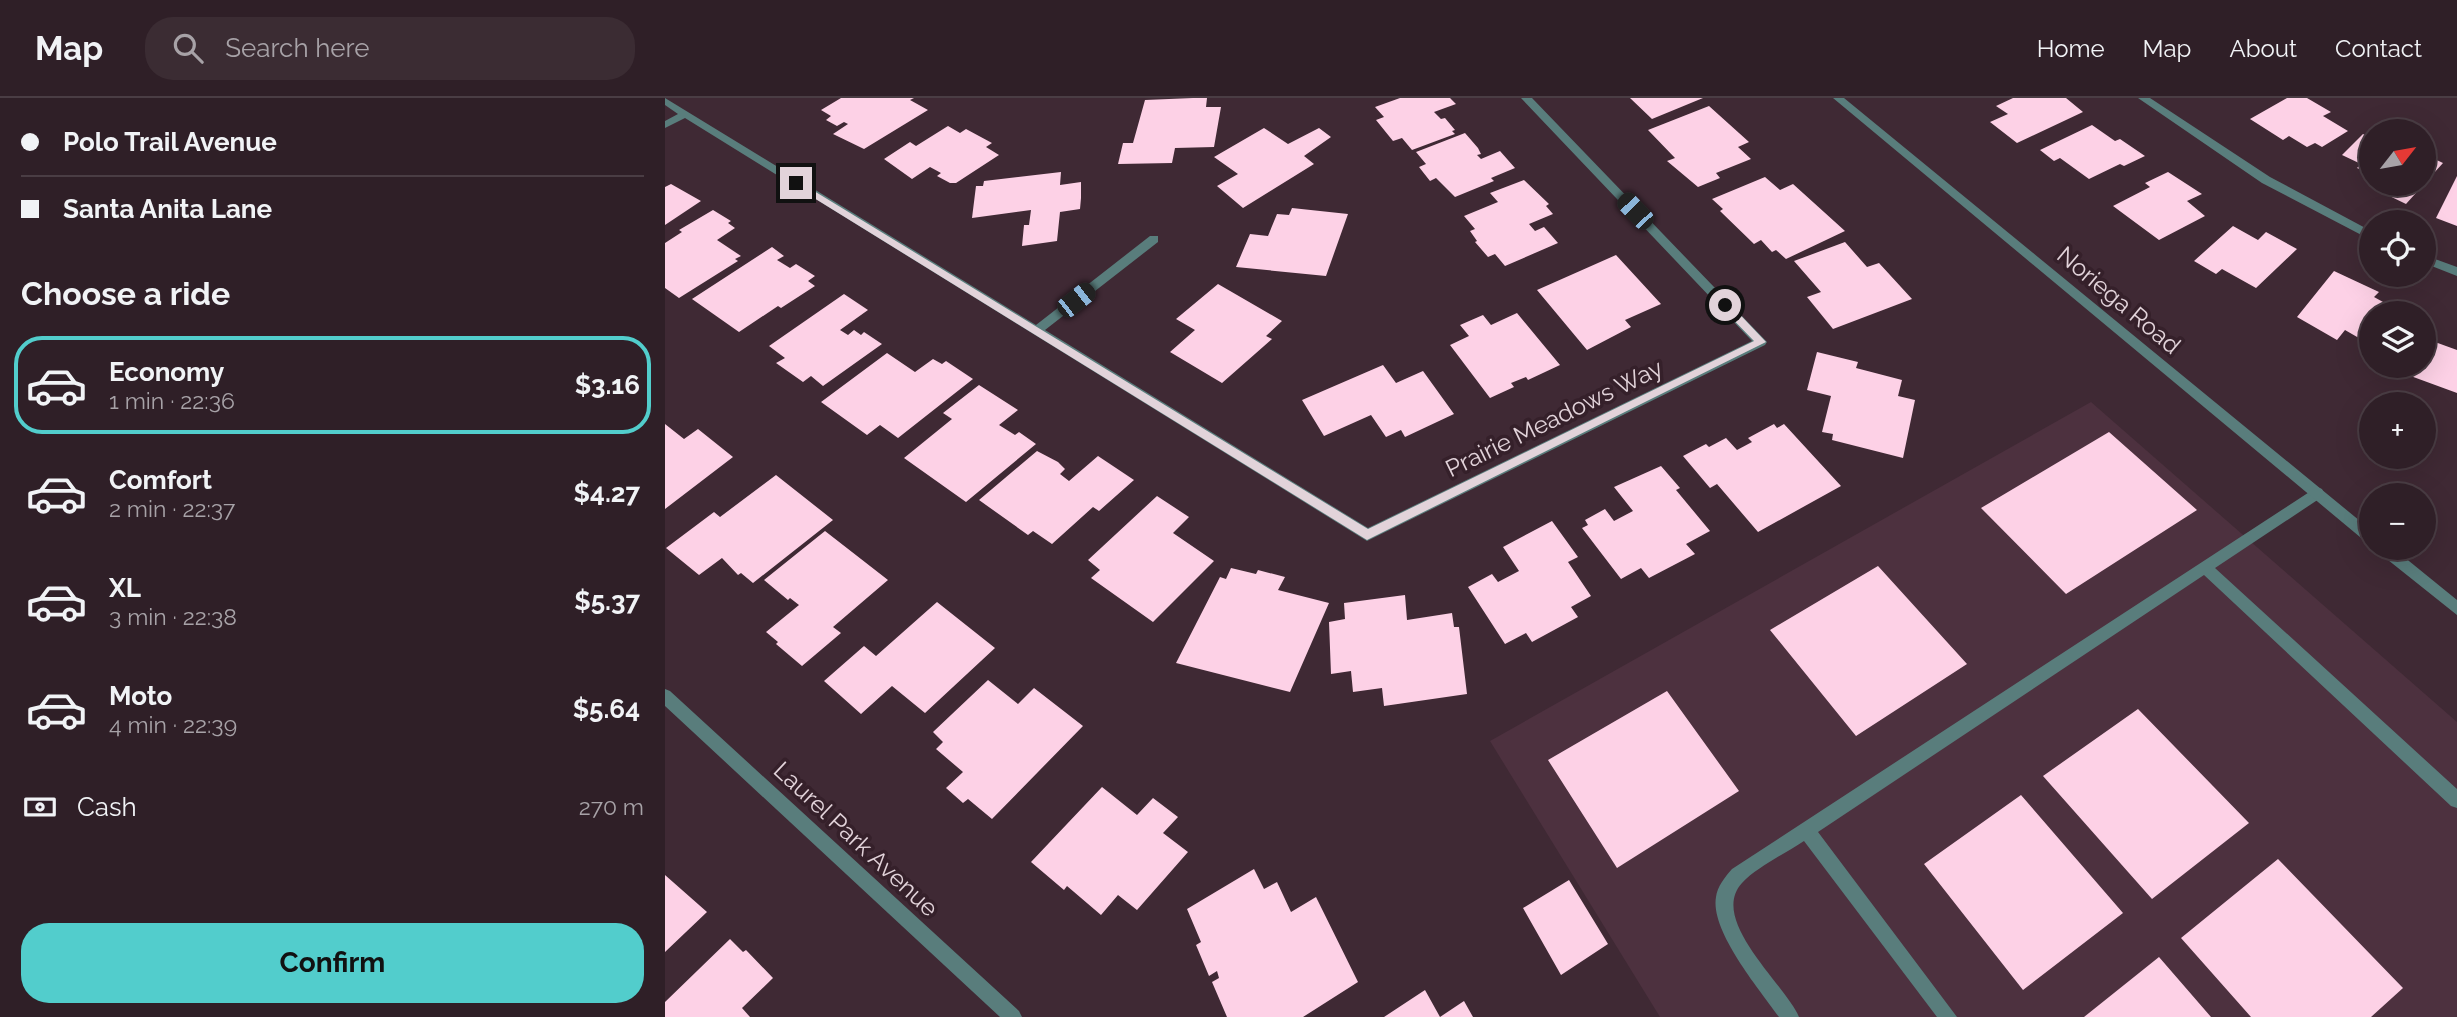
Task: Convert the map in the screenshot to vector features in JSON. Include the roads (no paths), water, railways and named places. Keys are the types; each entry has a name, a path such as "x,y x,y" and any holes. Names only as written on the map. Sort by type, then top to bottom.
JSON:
{"street":[{"name":"Prairie Meadows Way","path":"1036,331 1367,535 1761,342 1526,98"},
{"name":"Noriega Road","path":"1838,98 2359,528"},
{"path":"2143,98 2266,180 2359,230"},
{"path":"665,101 1036,331 1154,239"},
{"path":"665,125 685,114"},
{"path":"2436,264 2457,272"},
{"path":"1790,1017 1734,935 1725,914 1724,900 1728,887 1738,875 2317,493"},
{"path":"2398,560 2457,609"},
{"path":"2205,568 2457,800"},
{"name":"Laurel Park Avenue","path":"665,696 1013,1017"},
{"path":"1806,830 1948,1017"}]}
